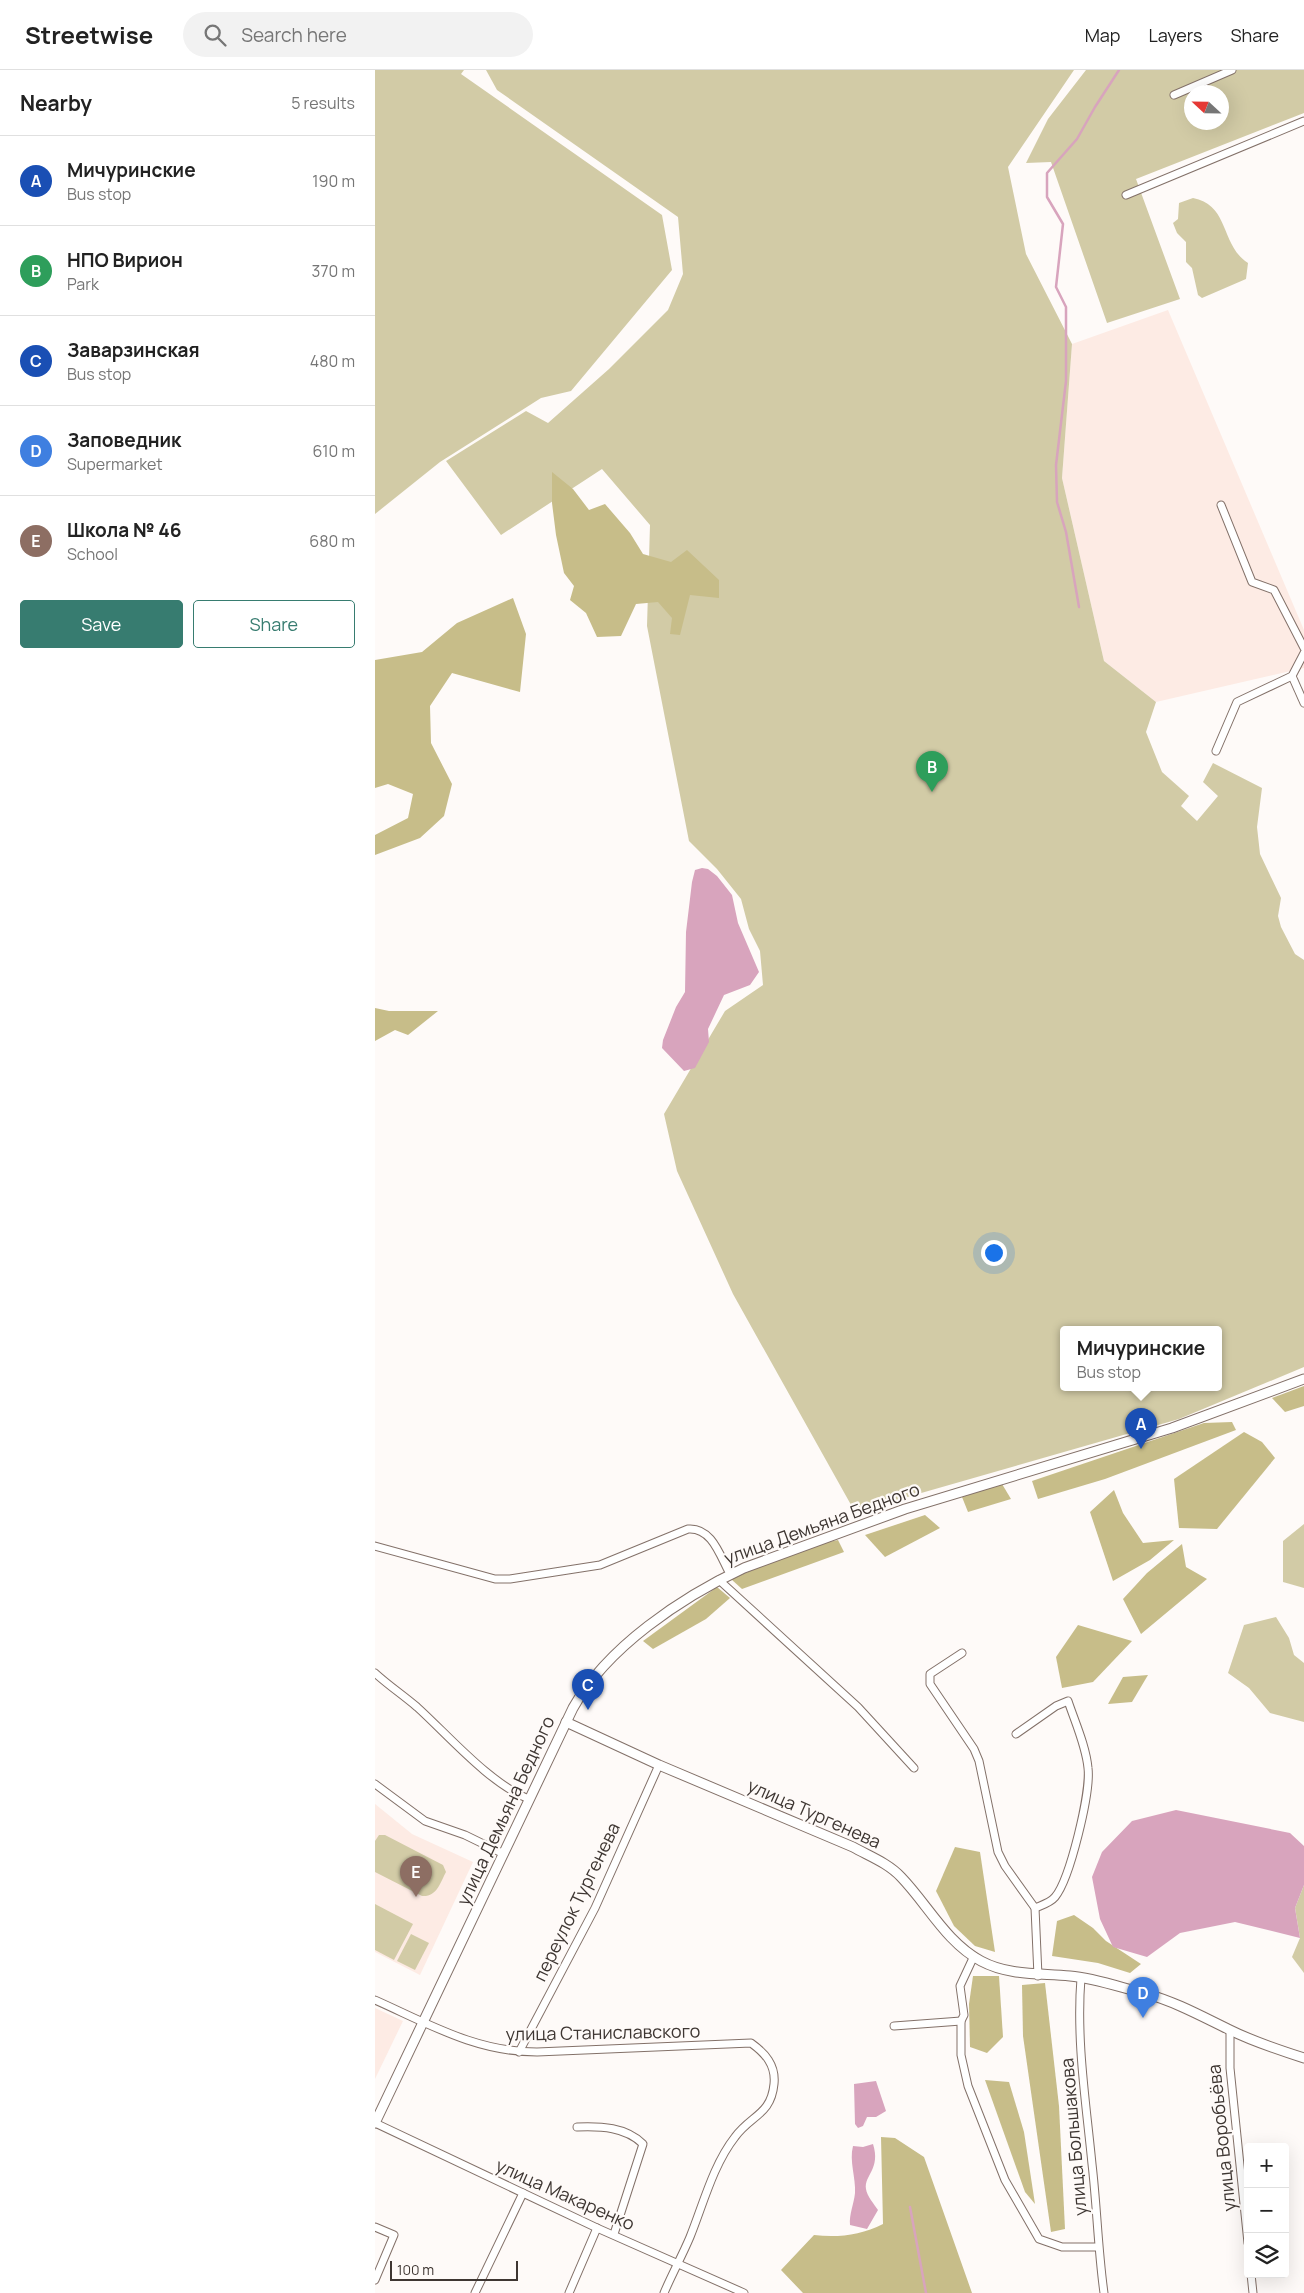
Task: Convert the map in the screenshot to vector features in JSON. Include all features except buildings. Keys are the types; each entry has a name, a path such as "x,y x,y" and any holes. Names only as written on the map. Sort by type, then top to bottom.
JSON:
{"street":[{"path":"1174,95 1232,70"},
{"path":"1125,195 1304,121"},
{"path":"1221,505 1252,582 1274,590 1304,648"},
{"path":"1216,751 1237,702 1292,676 1304,653"},
{"path":"1292,676 1304,703"},
{"name":"улица Демьяна Бедного","path":"375,2123 566,1722 592,1678 617,1652 672,1610 730,1574 863,1524 953,1494 1172,1428 1304,1379"},
{"path":"375,1546 495,1579 511,1579 594,1567 688,1529 695,1529 704,1531 710,1537 730,1574"},
{"path":"719,1580 858,1706 914,1768"},
{"path":"962,1654 930,1674 930,1684 979,1761 998,1852 1005,1866 1035,1908 1037,1976"},
{"path":"375,1673 415,1705 498,1782 518,1795 529,1799"},
{"path":"1016,1734 1056,1706 1068,1701 1088,1767 1088,1785 1081,1817 1061,1887 1054,1898 1035,1908"},
{"name":"улица Тургенева","path":"566,1722 659,1765 853,1847 883,1863 900,1875 937,1922 959,1946 982,1962 1037,1976 1070,1976 1149,1994 1190,2010 1262,2045 1304,2058"},
{"name":"переулок Тургенева","path":"519,2052 595,1908 659,1765"},
{"path":"375,1784 425,1821 465,1835 504,1854"},
{"path":"974,1956 959,1986 964,2015 961,2020 961,2055 968,2086 1005,2180 1039,2239 1062,2246 1098,2247"},
{"name":"улица Большакова","path":"1081,1978 1078,2014 1095,2188 1098,2247 1104,2293"},
{"name":"улица Станиславского","path":"375,2000 421,2023 479,2045 519,2052 751,2043 767,2055 775,2082 771,2099 766,2110 736,2135 723,2155 689,2239 677,2262"},
{"path":"895,2026 961,2020"},
{"name":"улица Воробьёва","path":"1230,2030 1230,2068 1247,2233"},
{"name":"улица Макаренко","path":"375,2123 597,2228 744,2293"},
{"path":"577,2126 596,2126 621,2130 637,2138 643,2144 614,2234"},
{"path":"475,2293 523,2193"},
{"path":"375,2227 395,2235 375,2280"},
{"path":"569,2293 597,2228"},
{"path":"664,2293 677,2262"},
{"path":"1251,2278 1253,2293"}],"shaded area":[{"path":"375,70 464,70 461,74 662,215 672,270 571,391 541,398 440,462 375,514"},
{"path":"486,70 1074,70 1008,167 1026,254 1072,344 1062,478 1104,661 1156,702 1146,732 1162,772 1189,796 1181,806 1197,821 1218,796 1203,782 1213,763 1262,788 1257,827 1260,854 1281,898 1278,916 1281,927 1295,954 1304,960 1304,1367 1179,1419 855,1512 733,1294 677,1171 664,1114 725,1011 763,985 760,951 749,929 741,899 717,869 689,841 647,626 650,525 602,469 501,535 446,461 526,411 548,423 609,369 668,310 683,274 678,217 497,90"},
{"path":"1086,70 1304,70 1304,113 1136,179 1180,299 1107,323 1051,162 1026,163 1048,119"},
{"path":"1193,198 1205,202 1213,209 1233,246 1248,263 1246,279 1202,298 1198,295 1192,268 1186,262 1186,242 1177,233 1173,223 1178,219 1179,203"},
{"path":"1168,310 1304,630 1304,668 1156,702 1104,661 1062,478 1072,344"},
{"path":"552,472 573,489 589,510 605,504 630,533 643,554 671,562 687,550 719,580 719,598 690,595 680,635 670,634 672,618 658,602 636,604 621,636 597,637 586,613 570,600 574,586 564,573 556,535 552,503"},
{"path":"513,598 526,634 520,692 452,673 430,706 431,743 452,784 444,816 420,838 375,855 375,835 408,818 413,794 388,784 375,788 375,660 422,652 457,623"},
{"path":"708,869 717,876 732,895 738,923 759,972 750,985 724,995 708,1029 709,1042 695,1068 684,1071 662,1048 663,1040 676,1007 685,992 686,932 692,882 695,870"},
{"path":"375,1008 389,1011 438,1011 408,1035 395,1030 375,1041"},
{"path":"1304,1386 1304,1406 1285,1412 1272,1398"},
{"path":"1232,1422 1236,1430 1105,1479 1038,1499 1032,1481 1204,1423"},
{"path":"1244,1432 1262,1442 1275,1458 1217,1529 1179,1528 1174,1479"},
{"path":"1002,1484 1011,1499 968,1512 962,1497"},
{"path":"1114,1490 1123,1513 1143,1543 1174,1540 1150,1560 1113,1581 1090,1512"},
{"path":"925,1515 940,1528 885,1557 865,1535"},
{"path":"1304,1524 1304,1588 1283,1582 1283,1541"},
{"path":"838,1540 844,1552 742,1589 731,1579 810,1546"},
{"path":"1182,1544 1186,1567 1207,1579 1141,1634 1123,1599 1147,1573"},
{"path":"717,1587 730,1598 706,1619 653,1649 643,1641"},
{"path":"1276,1617 1289,1638 1294,1655 1304,1663 1304,1722 1270,1713 1249,1688 1228,1673 1244,1625"},
{"path":"1078,1625 1132,1641 1093,1682 1062,1688 1056,1657"},
{"path":"1148,1675 1132,1702 1108,1704 1123,1677"},
{"path":"375,1804 412,1834 473,1862 420,1975 375,1952"},
{"path":"1176,1810 1290,1833 1304,1846 1304,1885 1295,1908 1300,1938 1235,1922 1180,1933 1147,1957 1113,1947 1100,1919 1092,1877 1102,1852 1132,1821"},
{"path":"379,1835 385,1835 443,1865 446,1872 435,1892 422,1896 375,1872 375,1841"},
{"path":"955,1847 980,1852 995,1952 975,1946 954,1926 936,1891"},
{"path":"1304,1885 1304,1973 1292,1957 1300,1938 1295,1908"},
{"path":"375,1904 413,1924 394,1960 375,1950"},
{"path":"1074,1915 1093,1928 1106,1941 1141,1964 1130,1973 1098,1963 1052,1956 1057,1921"},
{"path":"411,1934 429,1943 415,1970 397,1961"},
{"path":"973,1976 999,1976 1003,2037 987,2053 970,2047 969,2004"},
{"path":"1045,1983 1059,2106 1065,2229 1051,2232 1023,2036 1022,1985"},
{"path":"375,2008 403,2021 375,2079"},
{"path":"985,2080 1009,2082 1024,2132 1035,2204 1025,2192"},
{"path":"876,2081 886,2111 876,2117 867,2117 863,2126 858,2128 855,2124 854,2084"},
{"path":"881,2137 895,2138 924,2157 972,2293 803,2293 781,2270 814,2235 849,2235 883,2224"},
{"path":"873,2144 875,2160 867,2180 866,2189 878,2210 867,2229 850,2225 855,2193 852,2152 853,2146 863,2147"}],"waterway":[{"path":"1079,607 1066,532 1057,502 1056,465 1066,381 1066,307 1056,287 1063,224 1047,197 1047,173 1077,139 1119,70"},
{"path":"910,2207 926,2293"}],"place":[{"name":"НПО Вирион","path":"932,792"},
{"name":"Мичуринские","path":"1141,1449"},
{"name":"Заварзинская","path":"588,1710"},
{"name":"Школа № 46","path":"416,1897"},
{"name":"Заповедник","path":"1143,2018"}]}
